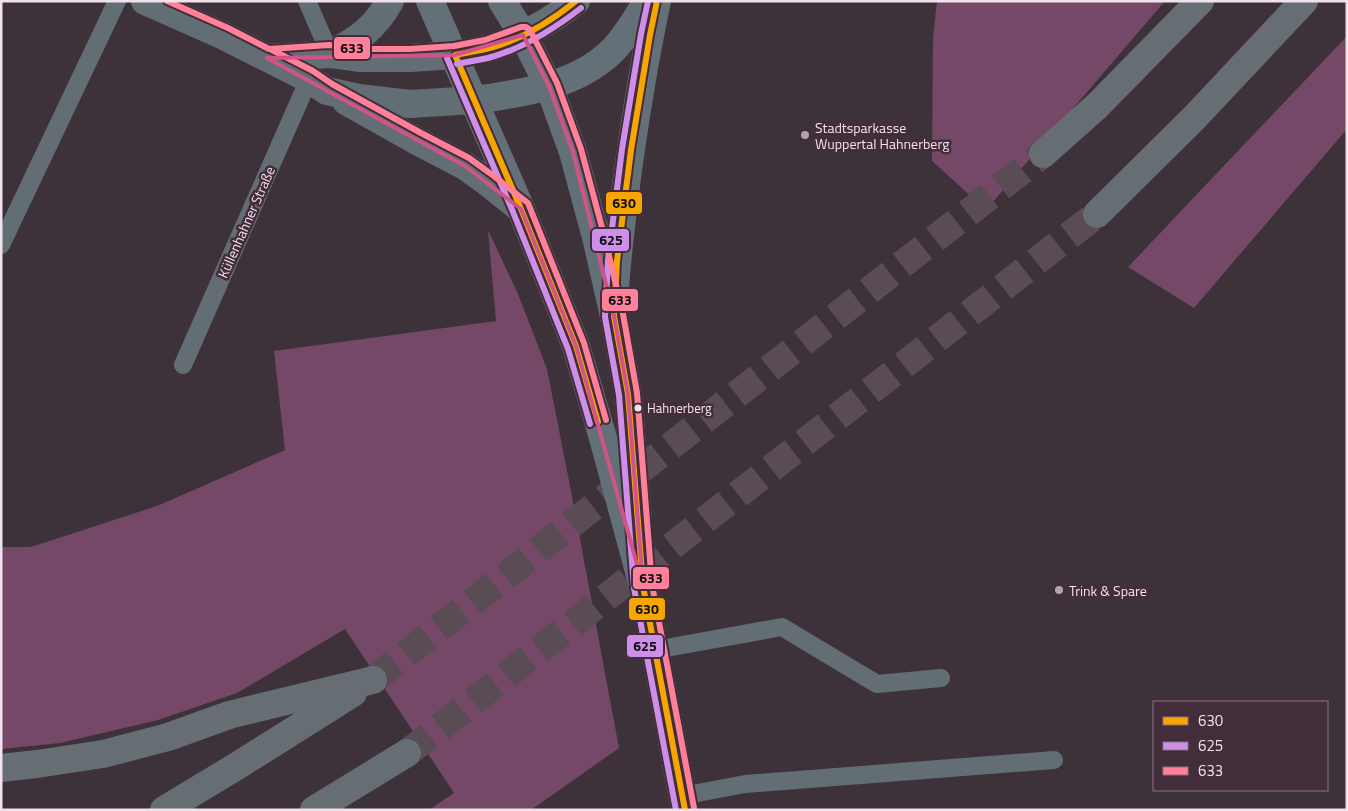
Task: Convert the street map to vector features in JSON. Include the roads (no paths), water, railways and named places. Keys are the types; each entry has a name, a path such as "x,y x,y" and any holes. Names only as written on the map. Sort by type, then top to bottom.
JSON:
{"highway":[{"path":"1043,154 1097,106 1200,1"},
{"path":"1097,214 1194,118 1304,1"},
{"path":"1,768 103,754 168,736 229,715 373,680 164,810"},
{"path":"314,810 407,753 335,810"}],"main road":[{"path":"502,1 523,35 549,86 573,152 596,237 614,316 628,394 643,586"},
{"path":"455,55 487,48 523,35 568,8 576,1"},
{"path":"475,100 549,86 594,66 614,49 634,23 647,1"},
{"path":"614,316 617,261 627,175 638,102 657,1"},
{"path":"433,8 475,100 576,346 643,586 683,803"}],"street":[{"path":"145,1 268,58 465,166 521,209"},
{"path":"330,54 350,44 368,31 383,14 390,1"},
{"path":"268,58 330,54 359,58 455,55"},
{"path":"318,85 359,98 410,104 475,100"}],"lane":[{"path":"1,245 117,1"},
{"path":"307,1 330,54"},
{"name":"Küllenhahner Straße","path":"183,365 318,85"},
{"path":"655,650 782,627 877,684 941,678"},
{"path":"683,803 745,784 1054,760"}],"tunnel":[{"path":"373,680 1043,154"},
{"path":"407,753 1097,214"}],"place":[{"name":"Stadtsparkasse Wuppertal Hahnerberg","path":"805,135"},
{"name":"Hahnerberg","path":"638,408"},
{"name":"Trink & Spare","path":"1059,590"}]}
